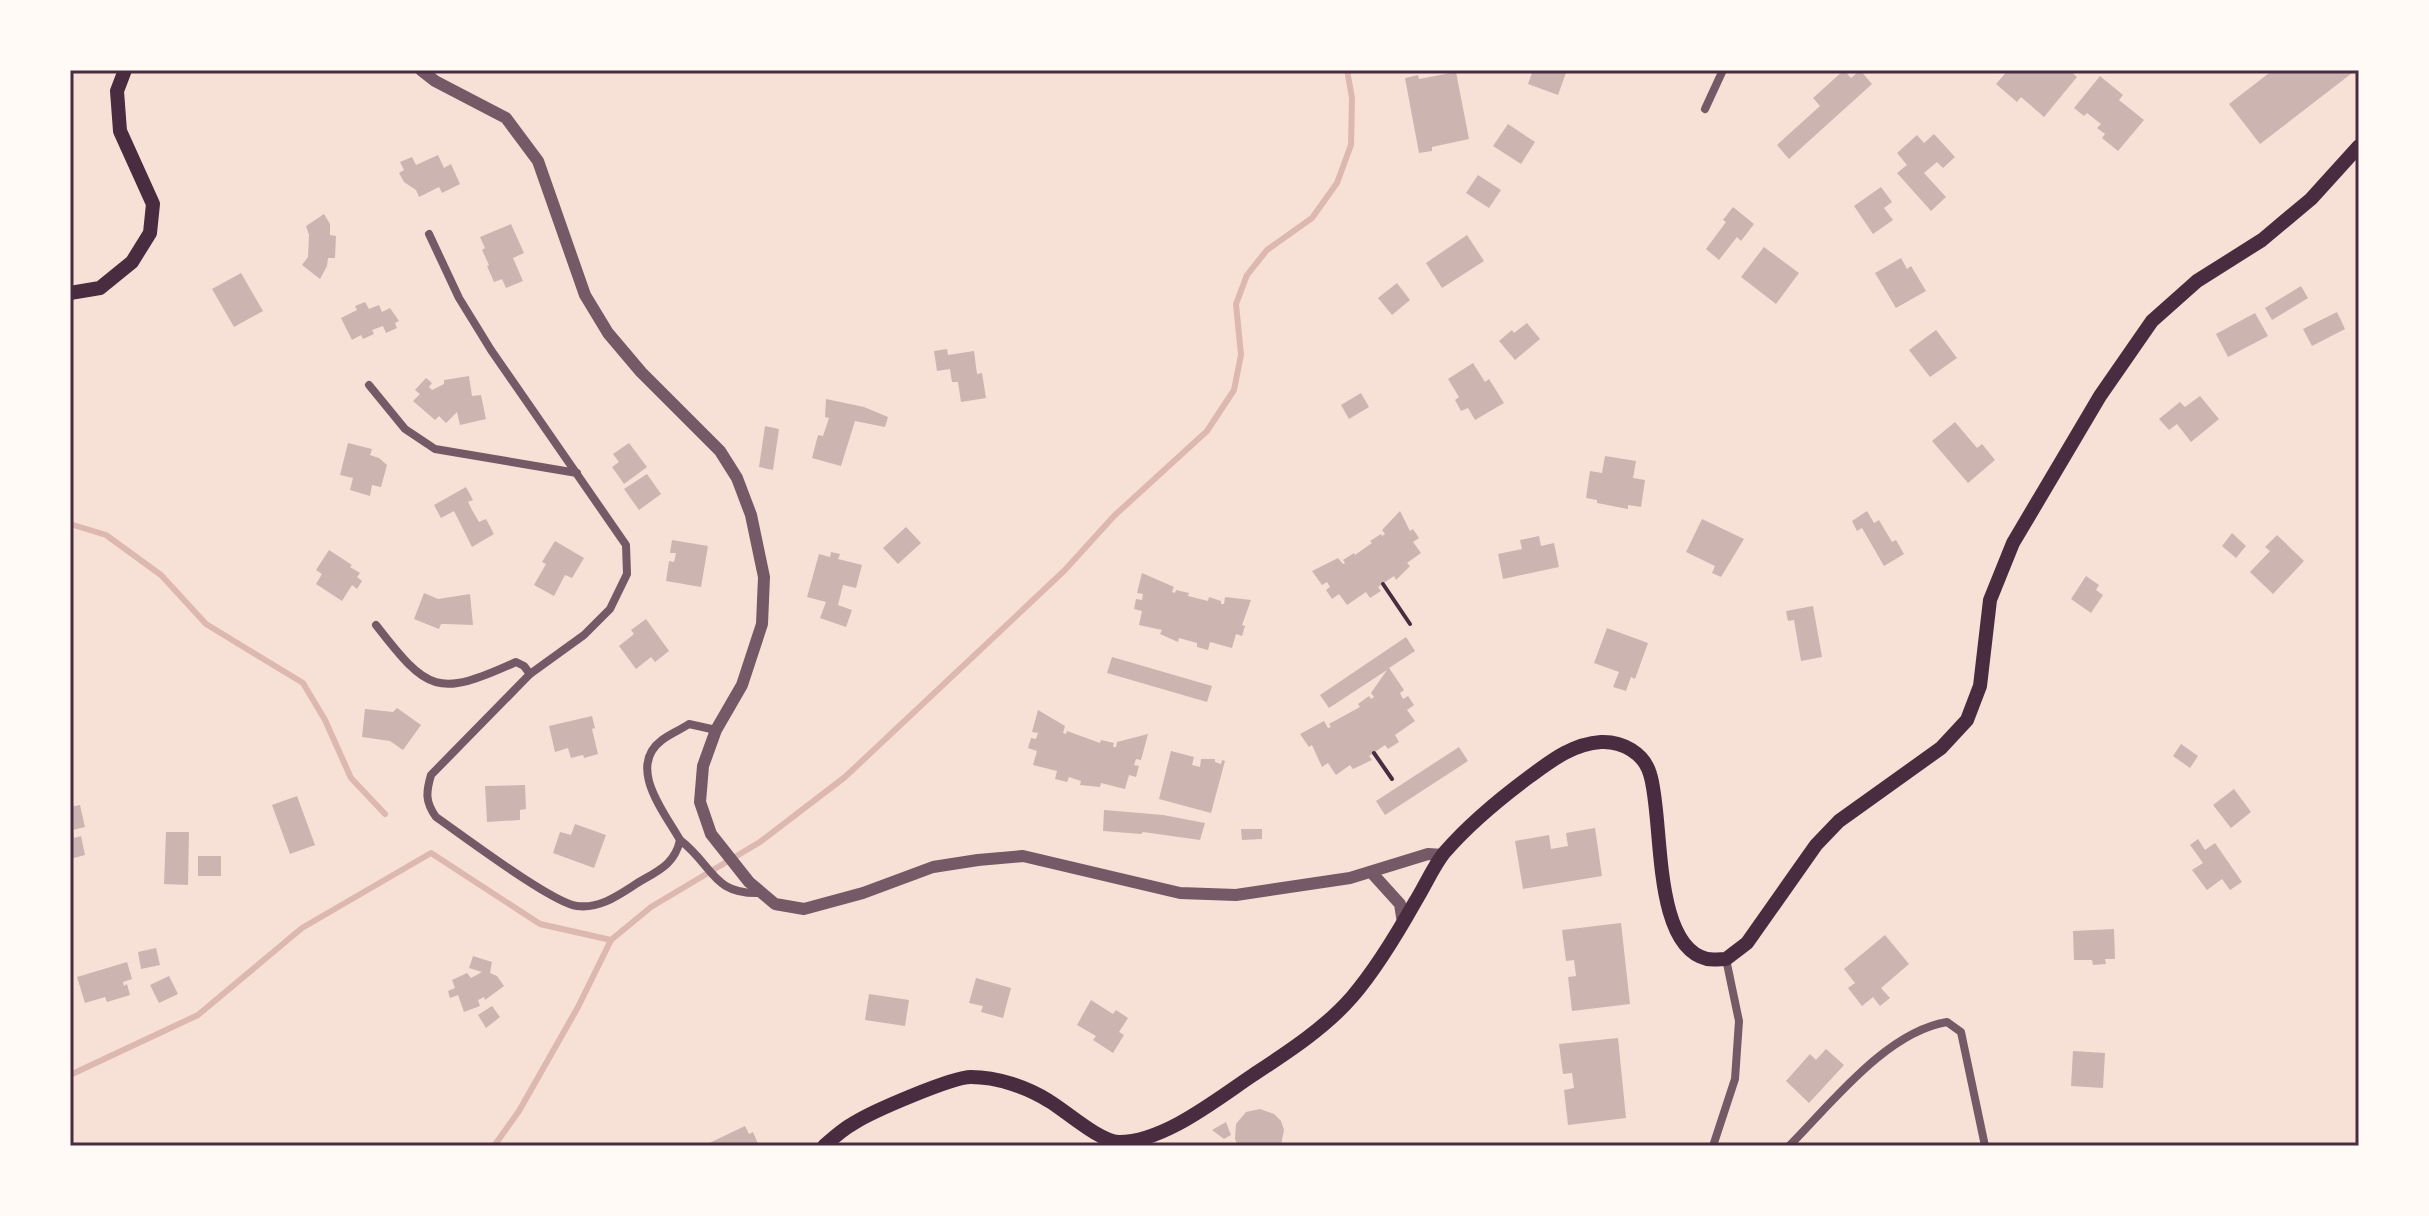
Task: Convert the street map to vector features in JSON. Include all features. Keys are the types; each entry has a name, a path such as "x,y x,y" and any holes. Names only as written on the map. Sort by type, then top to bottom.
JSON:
{"main road":[{"path":"70,293 100,288 132,262 150,233 153,204 120,131 117,91 125,70"},
{"path":"824,1146 853,1123 935,1087 970,1077 1015,1084 1048,1100 1085,1127 1116,1143 1171,1127 1256,1074 1324,1024 1353,996 1403,923 1443,855 1490,806 1560,754 1583,745 1604,742 1622,745 1639,755 1650,774 1664,877 1675,929 1687,947 1706,959 1726,959 1747,943 1816,845 1839,821 1941,748 1967,720 1980,686 1990,600 2013,543 2100,396 2152,321 2197,281 2262,240 2311,199 2359,146"}],"street":[{"path":"421,70 435,81 506,118 538,161 585,295 608,333 641,372 720,451 737,478 751,515 764,577 762,624 742,685 716,730 703,766 700,802 711,834 749,882 775,904 804,909 863,893 933,867 1023,856 1180,893 1236,895 1350,878 1428,854 1443,855"},
{"path":"1705,109 1723,70"},
{"path":"429,234 459,298 475,324 626,545 627,574 610,609 584,635 530,674 431,775 426,791 428,806 436,817 552,896 576,906 605,903 670,863 680,840"},
{"path":"369,385 405,429 435,449 577,473"},
{"path":"376,625 409,668 434,684 471,682 516,662 530,674"},
{"path":"716,730 689,724 660,741 651,751 647,766 648,783 680,840 703,861 720,883 741,894 762,893"},
{"path":"1371,872 1400,904 1403,923"},
{"path":"1713,1146 1735,1079 1739,1021 1726,959"},
{"path":"1789,1146 1880,1055 1929,1025 1947,1022 1961,1032 1985,1146"}],"path":[{"path":"1383,584 1410,624"},
{"path":"1374,753 1392,779"}],"building":[{"path":"1533,70 1567,70 1558,95 1528,84"},
{"path":"1844,70 1851,78 1860,70 1872,84 1789,159 1777,145 1820,106 1813,98"},
{"path":"2008,70 2069,70 2077,77 2044,117 2021,97 2017,102 1996,84"},
{"path":"2273,70 2356,70 2260,144 2229,104"},
{"path":"1456,72 1469,139 1419,153 1405,78 1418,75 1419,79"},
{"path":"2100,76 2123,95 2119,100 2144,120 2118,151 2102,138 2105,134 2097,128 2101,124 2074,108"},
{"path":"1508,124 1535,142 1521,164 1493,146"},
{"path":"1934,134 1955,157 1943,168 1937,162 1924,173 1946,197 1931,211 1897,173 1907,165 1897,153 1917,135 1924,143"},
{"path":"438,155 444,168 451,164 460,184 442,193 439,187 419,197 399,173 404,170 400,162 412,157 416,165"},
{"path":"1478,175 1501,190 1489,208 1466,193"},
{"path":"1881,187 1892,202 1884,208 1893,220 1873,234 1854,206"},
{"path":"1733,207 1754,224 1741,241 1737,237 1719,260 1706,249"},
{"path":"324,214 330,224 330,235 336,236 335,258 328,258 320,279 302,265 308,257 309,235 306,226"},
{"path":"511,224 524,253 513,258 523,281 506,288 502,279 494,282 480,237"},
{"path":"1467,235 1484,261 1442,288 1426,263"},
{"path":"1764,247 1799,273 1776,304 1741,277"},
{"path":"1901,258 1907,269 1911,266 1926,291 1896,308 1875,273"},
{"path":"241,273 263,311 234,327 212,289"},
{"path":"1397,283 1410,300 1392,315 1378,298"},
{"path":"2301,286 2308,298 2272,320 2265,308"},
{"path":"365,302 369,309 379,305 382,312 390,308 399,321 395,323 397,328 386,333 383,326 372,330 374,334 363,339 361,335 352,340 341,318"},
{"path":"2337,312 2345,329 2312,346 2303,329"},
{"path":"2255,313 2268,336 2228,357 2216,334"},
{"path":"1527,323 1540,339 1515,360 1499,341"},
{"path":"1936,330 1957,358 1930,377 1909,350"},
{"path":"947,349 948,355 974,351 977,374 982,373 986,398 961,402 958,382 952,382 950,369 937,371 934,351"},
{"path":"1473,363 1485,382 1489,379 1504,403 1475,420 1468,408 1461,411 1455,400 1459,397 1448,379"},
{"path":"469,376 472,396 481,395 486,419 460,425 457,412 446,423 439,416 435,420 413,401 420,394 415,390 426,378 432,383 429,387 432,390 444,384 444,380"},
{"path":"1361,393 1369,407 1349,419 1341,405"},
{"path":"2200,396 2219,419 2191,442 2177,424 2169,430 2159,419 2180,402 2185,407"},
{"path":"826,399 864,407 888,417 885,427 855,421 841,466 812,458 818,435 823,436 829,418 825,417"},
{"path":"1955,422 1977,448 1982,444 1995,460 1968,483 1932,441"},
{"path":"765,426 779,429 773,470 759,467"},
{"path":"348,443 372,449 370,455 387,465 381,487 372,485 370,496 350,490 353,478 340,475"},
{"path":"629,443 647,467 624,484 612,467 619,462 613,454"},
{"path":"1605,456 1636,461 1633,478 1645,480 1641,507 1628,505 1628,509 1586,498 1590,471 1602,473"},
{"path":"647,474 661,494 639,510 624,489"},
{"path":"466,487 473,500 468,502 479,522 486,519 494,534 472,547 454,511 441,518 434,505"},
{"path":"1400,511 1410,531 1413,529 1419,538 1413,542 1421,553 1407,563 1410,566 1396,580 1394,576 1378,587 1381,591 1370,598 1366,592 1347,605 1339,594 1332,599 1326,590 1330,587 1327,582 1322,585 1312,571 1338,558 1345,563 1343,560 1385,534 1382,530"},
{"path":"1867,511 1874,523 1879,520 1892,542 1896,540 1904,554 1884,566 1862,528 1857,531 1852,521"},
{"path":"1702,519 1744,539 1721,577 1712,573 1715,566 1686,552"},
{"path":"906,527 921,543 898,564 883,548"},
{"path":"2232,533 2246,546 2236,558 2222,546"},
{"path":"2277,535 2304,561 2273,594 2250,572 2270,551 2265,547"},
{"path":"1539,536 1541,546 1554,543 1559,567 1503,579 1498,554 1522,549 1520,540"},
{"path":"672,540 708,546 701,587 666,581 669,561 674,562 676,553 670,553"},
{"path":"555,541 584,558 572,578 565,575 554,596 534,585 546,564 542,562"},
{"path":"329,550 360,573 357,577 362,581 357,589 352,585 342,601 316,584 322,574 316,570"},
{"path":"831,552 840,554 838,559 862,565 856,588 843,585 838,605 852,610 846,627 820,618 826,602 807,597 819,554 830,557"},
{"path":"1142,573 1174,587 1172,592 1175,593 1176,590 1189,593 1188,596 1208,601 1209,597 1221,601 1221,604 1224,604 1225,597 1251,600 1242,625 1245,626 1242,636 1236,634 1232,648 1210,642 1208,650 1179,638 1178,642 1160,634 1162,630 1139,625 1142,611 1134,609 1136,599 1142,600 1143,594 1137,593"},
{"path":"2086,576 2099,585 2096,590 2103,595 2091,613 2071,599"},
{"path":"424,593 438,599 470,594 473,625 441,624 439,629 414,619"},
{"path":"1813,606 1822,657 1801,661 1794,620 1788,621 1786,611"},
{"path":"646,619 669,651 655,662 651,657 636,669 619,646 634,634 631,630"},
{"path":"1607,628 1648,643 1635,679 1631,677 1626,691 1613,687 1619,672 1594,663"},
{"path":"1406,637 1415,651 1389,668 1404,690 1400,693 1403,699 1408,696 1414,705 1407,710 1415,721 1395,735 1399,742 1388,749 1385,745 1369,756 1372,760 1353,769 1350,765 1336,775 1328,763 1322,767 1312,745 1309,747 1300,734 1324,721 1328,728 1331,727 1329,724 1360,707 1358,704 1369,696 1371,699 1374,697 1371,693 1387,670 1329,708 1320,695"},
{"path":"1112,657 1212,686 1207,702 1107,673"},
{"path":"397,708 421,725 403,750 390,741 362,737 365,709 393,712"},
{"path":"1038,710 1065,726 1063,733 1067,731 1100,743 1101,740 1114,743 1113,747 1117,742 1148,734 1141,760 1136,759 1134,765 1139,766 1136,777 1129,775 1125,789 1101,783 1100,787 1080,785 1081,781 1069,777 1067,782 1055,779 1057,771 1033,765 1037,751 1028,748 1031,738 1036,739 1038,733 1032,732"},
{"path":"592,716 598,754 571,758 568,748 555,752 549,726"},
{"path":"2181,744 2198,756 2190,768 2173,756"},
{"path":"1459,747 1468,761 1385,815 1376,801"},
{"path":"1171,751 1194,757 1192,765 1200,767 1201,759 1215,759 1221,764 1222,760 1225,761 1211,813 1159,799"},
{"path":"525,785 526,809 520,810 520,820 487,822 485,786"},
{"path":"2234,789 2251,812 2231,828 2213,805"},
{"path":"297,796 315,845 290,854 272,805"},
{"path":"80,805 85,827 73,830 74,838 81,836 85,855 70,859 70,807"},
{"path":"1104,810 1163,815 1205,823 1200,840 1143,832 1103,831"},
{"path":"575,824 606,835 594,868 553,853 560,832 571,835"},
{"path":"1595,828 1602,876 1523,889 1515,841 1549,835 1551,849 1568,846 1566,833"},
{"path":"1241,829 1262,829 1262,839 1242,840"},
{"path":"166,832 189,832 188,885 164,884"},
{"path":"2198,839 2205,850 2215,843 2242,882 2230,890 2222,879 2207,890 2192,870 2203,863 2190,845"},
{"path":"198,856 221,856 221,876 198,876"},
{"path":"1621,923 1630,1004 1572,1011 1568,977 1576,976 1574,960 1566,961 1562,930"},
{"path":"2114,929 2115,959 2105,959 2106,964 2093,965 2092,960 2074,960 2073,931"},
{"path":"1885,935 1909,964 1881,988 1890,998 1880,1006 1873,997 1862,1006 1848,988 1855,983 1844,969"},
{"path":"156,948 160,965 141,969 138,952"},
{"path":"473,956 492,962 490,973 497,976 504,986 485,1000 484,997 478,1000 480,1006 464,1012 458,995 450,998 448,991 455,988 452,980 467,973 471,978 482,972 469,968"},
{"path":"127,962 132,979 123,982 124,986 127,984 130,995 107,1002 105,997 85,1003 77,977"},
{"path":"169,976 178,994 159,1003 150,985"},
{"path":"976,978 1011,988 1003,1018 981,1012 983,1006 969,1003"},
{"path":"869,994 909,1000 905,1026 865,1020"},
{"path":"1091,1000 1113,1014 1116,1010 1128,1018 1119,1032 1124,1035 1113,1053 1093,1040 1096,1036 1077,1025"},
{"path":"492,1006 500,1017 486,1028 478,1015"},
{"path":"1618,1038 1626,1118 1568,1125 1564,1090 1574,1088 1572,1073 1563,1074 1559,1044"},
{"path":"1826,1049 1844,1065 1809,1103 1786,1081 1810,1054 1816,1060"},
{"path":"2073,1051 2105,1053 2103,1088 2071,1086"},
{"path":"1260,1109 1274,1114 1281,1121 1284,1130 1281,1145 1238,1146 1236,1124 1246,1112"},
{"path":"1226,1122 1231,1135 1224,1139 1212,1130"},
{"path":"745,1126 749,1134 753,1132 759,1146 703,1146"}],"waterway":[{"path":"494,1146 519,1111 578,1007 611,940 651,907 760,842 845,777 1064,571 1114,516 1207,431 1234,390 1241,355 1236,304 1247,275 1267,250 1312,218 1337,183 1351,145 1352,98 1347,70"},
{"path":"70,524 106,535 161,575 206,624 303,683 325,720 351,778 385,814"},
{"path":"70,1075 198,1015 302,928 431,853 540,924 611,940"}]}
